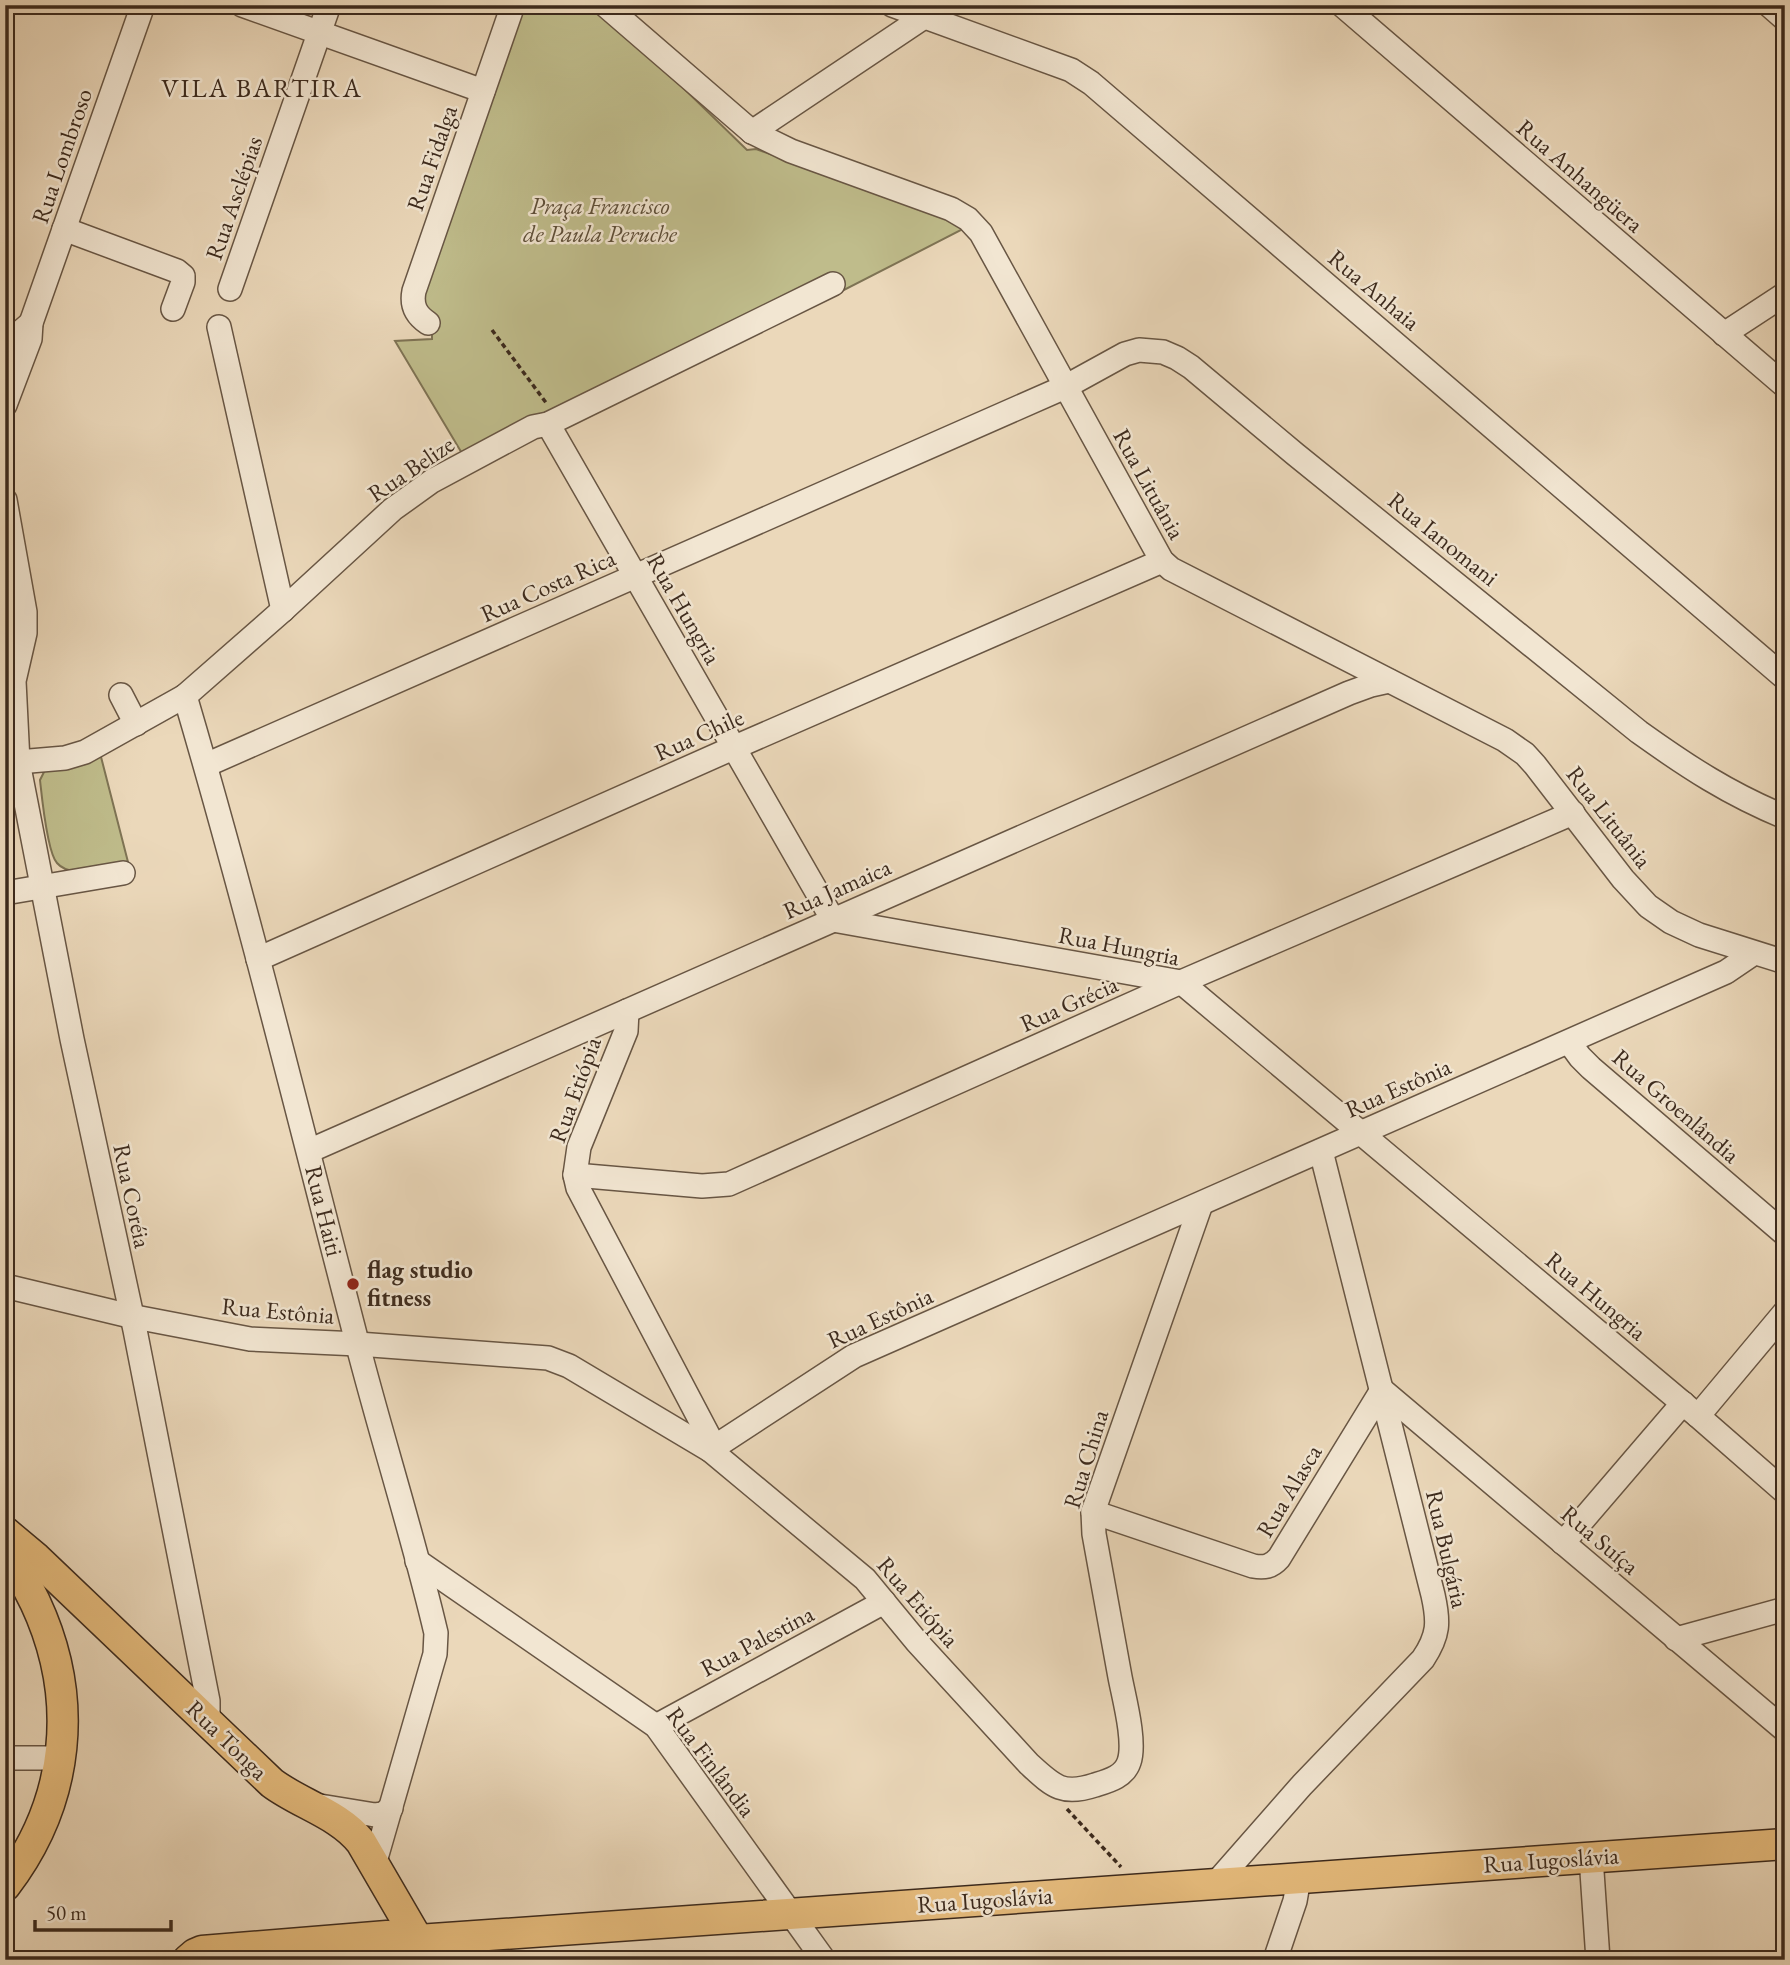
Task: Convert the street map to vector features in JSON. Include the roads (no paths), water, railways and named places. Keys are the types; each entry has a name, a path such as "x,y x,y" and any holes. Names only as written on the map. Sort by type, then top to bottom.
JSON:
{"main road":[{"name":"Rua Tonga","path":"5,1532 26,1548 272,1783 286,1794 353,1831 374,1865"},
{"path":"5,1550 46,1625 62,1687 63,1721 57,1783 47,1812 35,1839 5,1886"},
{"path":"46,1625 52,1614 64,1604 84,1605"},
{"name":"Rua Iugoslávia","path":"188,1960 195,1954 212,1950 387,1936 427,1950 791,1914 1785,1844"},
{"path":"374,1865 427,1950"}],"street":[{"name":"Rua Lombroso","path":"5,405 30,339 31,323 143,5"},
{"path":"242,5 483,91"},
{"name":"Rua Asclépias","path":"230,289 328,5"},
{"name":"Rua Fidalga","path":"428,323 416,312 414,290 513,5"},
{"name":"Rua Lituânia","path":"606,5 752,132 791,150 951,209 968,219 981,233 1162,561 1183,576 1505,740 1525,754 1623,879 1648,906 1671,922 1699,934 1769,957"},
{"name":"Rua Anhaia","path":"892,5 934,11 1070,70 1091,83 1785,678"},
{"name":"Rua Anhangüera","path":"1342,5 1785,386"},
{"path":"1769,5 1785,19"},
{"path":"752,132 934,11"},
{"path":"64,229 177,271 183,276 183,282 173,309"},
{"name":"Rua Belize","path":"18,762 75,755 185,696 283,611 393,509 432,481 533,427 553,421 833,284"},
{"path":"1724,334 1785,294"},
{"path":"5,338 17,335 31,323"},
{"path":"219,327 283,611"},
{"name":"Rua Ianomani","path":"1065,387 1125,354 1139,350 1163,352 1177,358 1639,732 1694,771 1735,795 1785,817"},
{"name":"Rua Costa Rica","path":"206,765 1065,387"},
{"name":"Rua Hungria","path":"553,421 635,576 833,920 1181,982 1785,1492"},
{"name":"Rua Coréia","path":"5,499 25,612 25,633 10,681"},
{"name":"Rua Chile","path":"258,959 1162,561"},
{"name":"Rua Coréia","path":"5,657 18,762 72,1039 135,1330 208,1701 208,1721"},
{"name":"Rua Jamaica","path":"309,1151 1349,693 1389,681"},
{"path":"121,695 135,724"},
{"name":"Rua Haiti","path":"185,696 258,959 436,1633 435,1654 374,1865"},
{"name":"Rua Grécia","path":"575,1175 702,1186 729,1184 1181,982 1573,813"},
{"path":"5,893 124,873"},
{"path":"1769,957 1785,971"},
{"name":"Rua Estônia","path":"5,1286 130,1316 258,1340 539,1356 560,1361 713,1449 853,1356 1726,972 1769,957"},
{"name":"Rua Etiópia","path":"627,1011 626,1031 579,1147 575,1175 578,1188 713,1449 865,1579 917,1642 1029,1764 1048,1781 1065,1790 1072,1799"},
{"name":"Rua Groenlândia","path":"1569,1042 1591,1068 1785,1234"},
{"name":"Rua Bulgária","path":"1215,1884 1302,1785 1423,1659 1436,1633 1437,1614 1321,1151"},
{"name":"Rua China","path":"1072,1799 1123,1772 1130,1761 1129,1723 1094,1534 1093,1512 1201,1203"},
{"path":"1563,1543 1785,1312"},
{"name":"Rua Alasca","path":"1093,1512 1253,1566 1271,1565 1279,1558 1382,1390"},
{"name":"Rua Suíça","path":"1382,1390 1785,1730"},
{"name":"Rua Finlândia","path":"417,1561 656,1726 824,1960"},
{"name":"Rua Palestina","path":"656,1726 884,1602"},
{"path":"1676,1639 1785,1609"},
{"path":"5,1758 61,1758"},
{"path":"301,1801 368,1815 383,1814 391,1808"},
{"path":"1591,1857 1598,1960"},
{"path":"1275,1960 1299,1878"}],"place":[{"name":"flag studio fitness","path":"353,1284"}],"district":[{"name":"VILA BARTIRA","path":"262,88"}],"park label":[{"name":"Praça Francisco de Paula Peruche","path":"600,220"}]}
